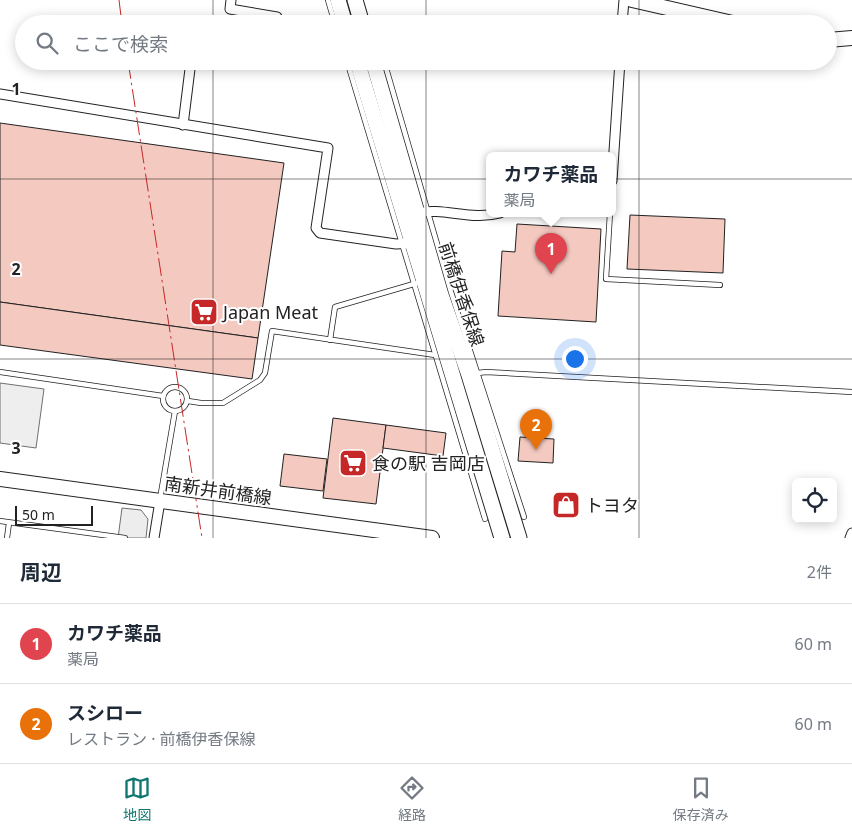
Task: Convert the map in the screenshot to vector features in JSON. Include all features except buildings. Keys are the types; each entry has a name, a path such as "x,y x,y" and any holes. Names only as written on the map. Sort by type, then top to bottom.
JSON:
{"main road":[{"path":"338,0 342,15"},
{"path":"355,0 359,15"},
{"path":"632,0 698,15"},
{"path":"837,39 852,38"},
{"name":"前橋伊香保線","path":"360,70 400,177 422,212 446,294 474,374 507,481 519,538"},
{"name":"前橋伊香保線","path":"375,70 400,177 408,244 476,470 502,538"},
{"name":"南新井前橋線","path":"0,479 432,538"}],"street":[{"path":"231,0 230,9 265,15"},
{"path":"623,15 624,0"},
{"path":"183,125 190,70"},
{"path":"614,152 619,70"},
{"path":"0,94 328,148 316,228 320,232 408,244"},
{"path":"422,212 474,217 486,215"},
{"path":"154,538 160,501"},
{"path":"850,538 852,532"}],"lane":[{"path":"328,0 332,15"},
{"path":"351,70 400,177"},
{"path":"385,70 400,177"},
{"path":"610,217 606,279 720,284"},
{"path":"330,340 335,307 420,282"},
{"path":"188,401 223,403 260,380 265,373 272,331 441,355"},
{"path":"0,372 163,396"},
{"path":"474,374 486,372 852,392"},
{"path":"179,387 185,391 188,401 182,409 174,411 167,408 163,401 163,396 167,389 179,387"},
{"path":"160,501 174,411"},
{"path":"476,470 485,519"},
{"path":"507,481 524,517"},
{"path":"0,521 82,535 125,538"},
{"path":"7,538 9,522"}],"shaded area":[{"path":"0,383 44,389 36,448 0,443"},
{"path":"122,508 141,510 148,519 146,538 118,538"}],"power":[{"path":"119,0 121,15"},
{"path":"129,70 202,538"}],"place":[{"name":"カワチ薬品","path":"551,274"},
{"name":"Japan Meat","path":"204,312"},
{"name":"スシロー","path":"536,450"},
{"name":"食の駅 吉岡店","path":"353,463"},
{"name":"トヨタ","path":"566,505"}]}
